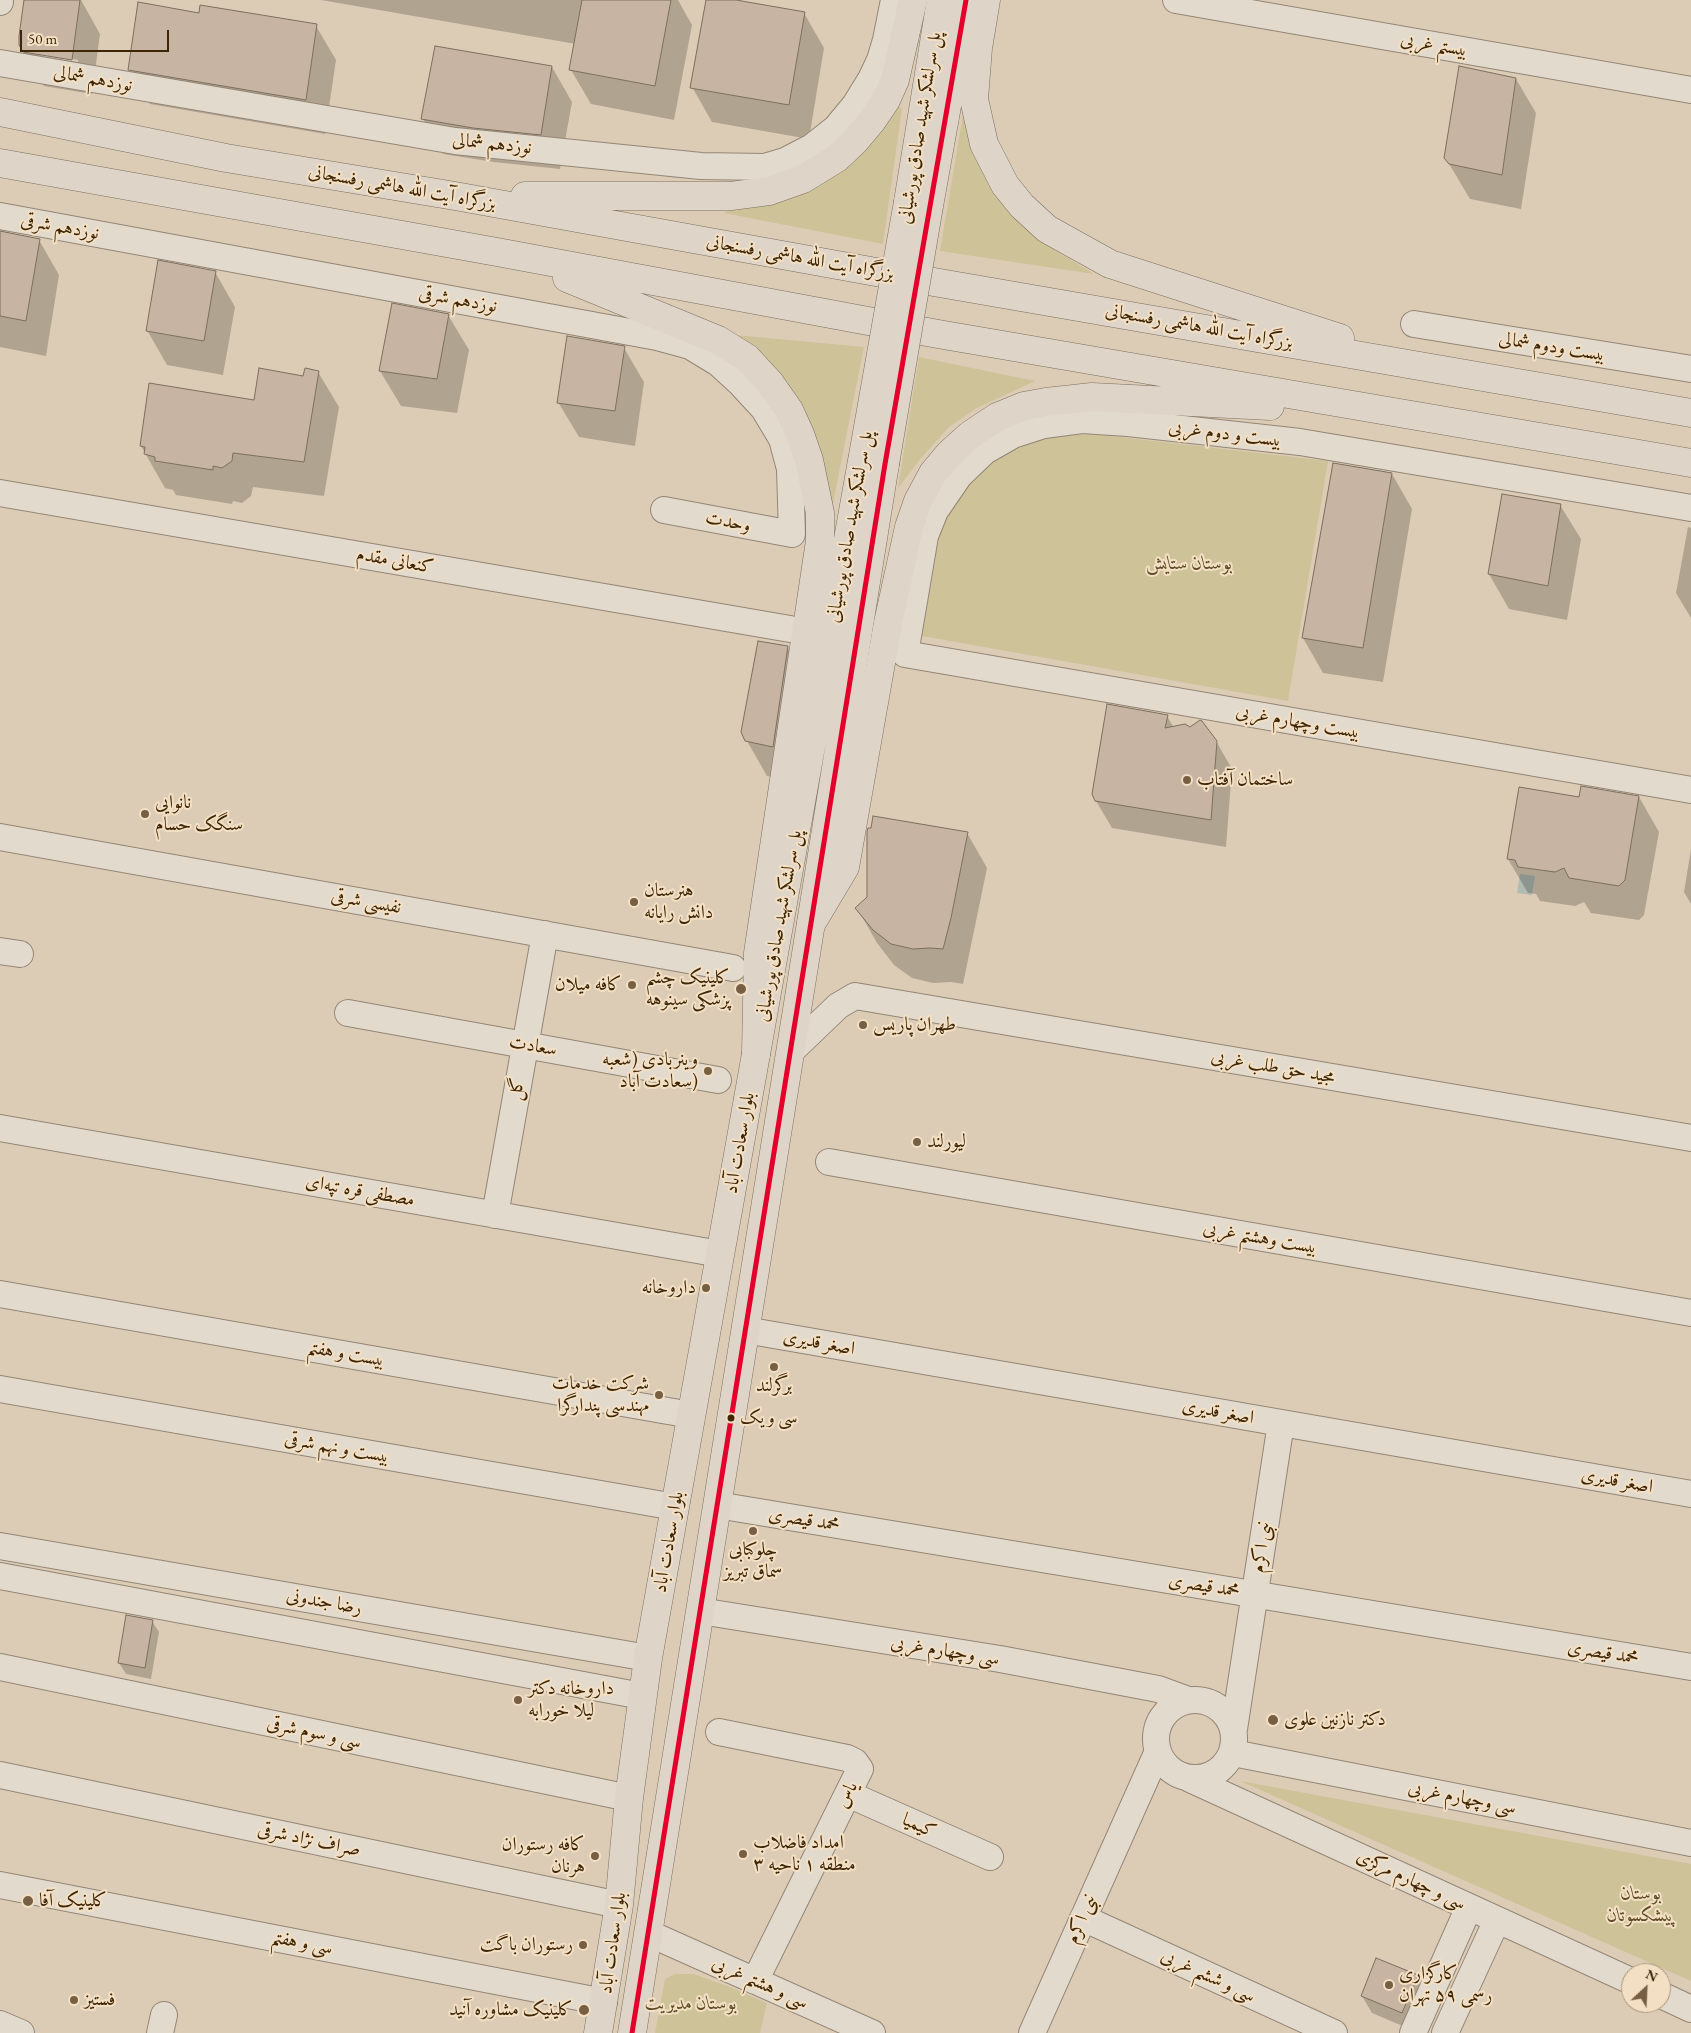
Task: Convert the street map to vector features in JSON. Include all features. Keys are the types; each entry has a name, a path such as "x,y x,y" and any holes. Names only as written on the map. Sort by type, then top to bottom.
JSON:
{"main road":[{"path":"456,196 731,196 769,191 803,180 837,158 855,141 886,100 896,80 912,0"},
{"name":"پل سرلشکر شهید صادق پورشیانی","path":"919,204 941,0"},
{"name":"پل سرلشکر شهید صادق پورشیانی","path":"756,1054 873,463 919,204 966,0"},
{"path":"986,0 977,56 974,98 984,144 1005,185 1022,206 1047,229 1110,264 1430,367"},
{"name":"بزرگراه آیت الله هاشمی رفسنجانی","path":"0,112 226,158 456,196 876,272 1691,413"},
{"path":"0,163 497,252 938,334 1360,408 1691,463"},
{"path":"497,252 596,288 690,327 718,340 747,358 770,383 789,410 810,460 820,514 820,541 758,953 756,1054"},
{"path":"811,924 845,867 888,623 909,527 925,487 949,454 970,435 997,416 1024,406 1066,399 1092,397 1222,405 1360,408"},
{"name":"پل سرلشکر شهید صادق پورشیانی","path":"811,924 873,463"},
{"name":"بلوار سعادت آباد","path":"632,2033 811,924"},
{"name":"بلوار سعادت آباد","path":"598,2033 619,1905 630,1790 648,1658 756,1054"},
{"path":"630,1790 671,1787"}],"street":[{"name":"نوزدهم شمالی","path":"0,63 455,140 701,166 765,167 785,161 812,147 836,128 855,105 880,60 894,0"},
{"name":"بیستم غربی","path":"1176,0 1691,90"},
{"name":"نوزدهم شرقی","path":"0,216 657,337 690,346 718,363 740,383 764,409 782,439 790,469 792,534"},
{"name":"بیست ودوم شمالی","path":"1414,324 1691,369"},
{"name":"بیست و دوم غربی","path":"905,654 925,536 936,511 959,476 985,451 1014,435 1044,425 1082,420 1128,422 1300,442 1691,508"},
{"name":"کنعانی مقدم","path":"0,493 790,629"},
{"name":"وحدت","path":"664,510 792,534"},
{"name":"بیست وچهارم غربی","path":"905,654 1691,790"},
{"name":"نفیسی شرقی","path":"0,837 733,968"},
{"name":"گل","path":"495,1215 545,934"},
{"name":"مجید حق طلب غربی","path":"790,1052 838,1006 855,996 1691,1138"},
{"name":"سعادت","path":"348,1013 718,1080"},
{"name":"مصطفی قره تپه‌ای","path":"0,1128 720,1254"},
{"name":"بیست وهشتم غربی","path":"829,1162 1691,1313"},
{"name":"بیست و هفتم","path":"0,1294 691,1415"},
{"name":"اصغر قدیری","path":"745,1330 1691,1494"},
{"name":"بیست و نهم شرقی","path":"0,1390 675,1508"},
{"name":"نبی اکرم","path":"1233,1741 1281,1423"},
{"name":"محمد قیصری","path":"717,1505 1691,1667"},
{"name":"رضا جندونی","path":"0,1546 648,1658"},
{"name":"رضا جندونی","path":"0,1576 642,1696"},
{"path":"162,1606 168,1576"},
{"name":"سی وچهارم غربی","path":"700,1611 1000,1659 1158,1688 1188,1700"},
{"name":"سی و سوم شرقی","path":"0,1667 630,1790"},
{"path":"1188,1700 1200,1700 1211,1703 1229,1718 1233,1741 1226,1765 1216,1774 1190,1779 1177,1775 1166,1767 1158,1751 1156,1733 1160,1722 1176,1704 1188,1700"},
{"name":"یاس","path":"719,1732 847,1758 855,1762 860,1769 755,1981"},
{"name":"سی وچهارم غربی","path":"1233,1741 1691,1843"},
{"name":"نبی اکرم","path":"1032,2033 1158,1751"},
{"name":"صراف‌ نژاد شرقی","path":"0,1775 619,1905"},
{"name":"سی و چهارم مرکزی","path":"1190,1779 1621,1976"},
{"name":"کیمیا","path":"848,1794 990,1857"},
{"name":"سی و هفتم","path":"0,1885 604,2002"},
{"path":"1413,2033 1469,1907"},
{"name":"سی و ششم غربی","path":"1083,1918 1334,2033"},
{"path":"1445,2033 1498,1920"},
{"name":"سی و هشتم غربی","path":"648,1933 872,2033"},
{"path":"1671,2000 1691,2009"},
{"path":"0,2024 21,2033"}],"green space":[{"path":"893,106 902,108 883,244 724,213 733,207 792,196 817,187 843,168"},
{"path":"964,109 1022,222 1045,244 1094,274 940,251"},
{"path":"735,335 864,347 832,508 827,477 816,440"},
{"path":"919,357 1035,381 977,408 949,427 898,488"},
{"name":"بوستان ستایش","path":"1093,434 1328,461 1288,701 922,636 920,630 937,529 962,487 999,456 1041,436"},
{"name":"بوستان پیشکسوتان","path":"1240,1781 1691,1864 1691,1981 1671,1972 1671,1963 1650,1963"},
{"name":"بوستان مدیریت","path":"675,1974 694,1974 767,2003 760,2033 655,2033 665,1979"}],"shaded area":[{"path":"1520,874 1535,876 1532,895 1517,893"}],"building":[{"path":"24,0 80,0 72,60 23,52 19,45 19,36"},
{"path":"582,0 671,0 655,86 569,70"},
{"path":"706,0 736,0 805,12 789,105 690,88"},
{"path":"138,2 199,13 200,5 317,24 306,100 128,70"},
{"path":"435,46 552,66 541,135 473,128 421,119"},
{"path":"1459,66 1516,78 1502,175 1449,164 1444,158"},
{"path":"0,231 40,239 26,321 0,316"},
{"path":"158,260 216,271 204,341 146,331"},
{"path":"392,303 449,314 437,379 379,371"},
{"path":"567,336 625,346 615,411 557,403"},
{"path":"259,368 303,376 305,368 319,371 304,462 233,453 232,461 222,468 213,466 213,470 155,461 155,457 144,454 145,447 140,446 149,383 254,400"},
{"path":"1333,463 1392,473 1363,648 1302,638"},
{"path":"1502,494 1561,504 1548,586 1488,574"},
{"path":"758,641 788,646 773,747 745,741 741,732"},
{"path":"1107,704 1168,715 1165,728 1185,724 1190,727 1200,720 1202,721 1217,741 1211,820 1095,801 1092,794"},
{"path":"1581,786 1639,796 1625,880 1619,886 1569,878 1564,868 1555,872 1518,867 1515,860 1507,859 1519,787 1579,797"},
{"path":"873,816 968,832 943,949 913,949 891,944 873,930 855,908 867,897 867,831 868,828 871,828"},
{"path":"126,1615 153,1620 145,1668 118,1663"},
{"name":"کارگزاری رسمی ۵۹ تهران","path":"1376,1958 1418,1975 1402,2013 1361,1996"}],"transit line":[{"path":"632,2033 885,464 966,0"}],"place":[{"name":"ساختمان آفتاب","path":"1187,780"},
{"name":"نانوایی سنگک حسام","path":"145,814"},
{"name":"هنرستان دانش رایانه","path":"634,902"},
{"name":"کافه میلان","path":"632,985"},
{"name":"کلینیک چشم پزشکی سینوهه","path":"741,989"},
{"name":"طهران پاریس","path":"863,1025"},
{"name":"وینربادی (شعبه سعادت آباد)","path":"708,1071"},
{"name":"لیورلند","path":"917,1142"},
{"name":"داروخانه","path":"706,1288"},
{"name":"برگرلند","path":"774,1367"},
{"name":"شرکت خدمات مهندسى پندارگرا","path":"659,1395"},
{"name":"سی و یک","path":"731,1418"},
{"name":"چلوکبابی سماق تبریز","path":"753,1531"},
{"name":"داروخانه دکتر لیلا خورابه","path":"518,1700"},
{"name":"دکتر نازنین علوی","path":"1273,1720"},
{"name":"امداد فاضلاب منطقه ۱ ناحیه ۳","path":"743,1854"},
{"name":"كافه رستوران هرنان","path":"595,1856"},
{"name":"کلینیک آفا","path":"28,1901"},
{"name":"رستوران باگت","path":"583,1945"},
{"name":"کارگزاری رسمی ۵۹ تهران","path":"1389,1985"},
{"name":"فستیز","path":"74,2000"},
{"name":"کلینیک مشاوره آنید","path":"584,2010"}]}
